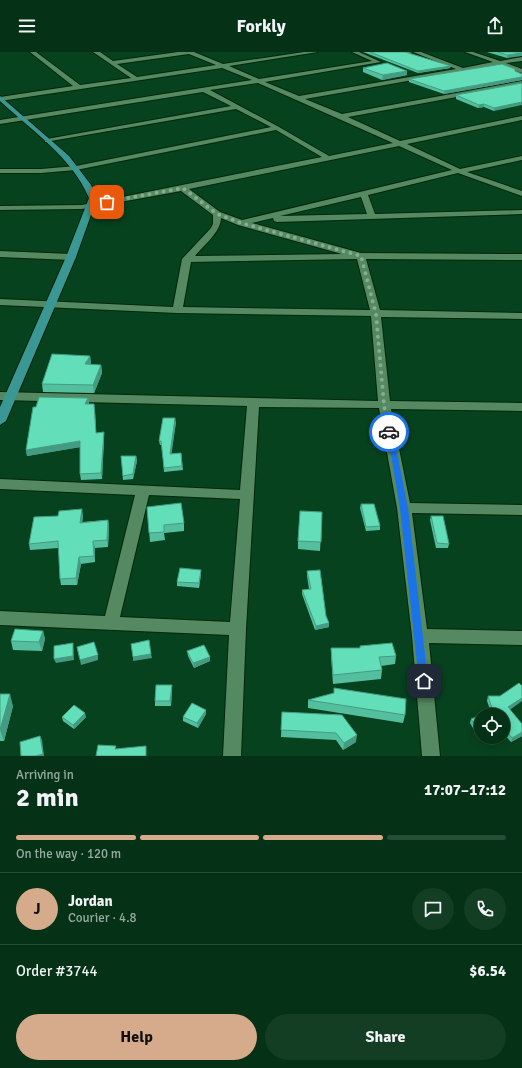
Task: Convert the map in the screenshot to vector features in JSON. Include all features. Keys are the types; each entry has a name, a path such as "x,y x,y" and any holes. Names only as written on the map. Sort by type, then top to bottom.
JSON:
{"main road":[{"path":"0,98 76,168 91,192 93,198 92,205 51,303 5,396 0,421"}],"street":[{"path":"33,52 78,87"},
{"path":"96,52 135,78"},
{"path":"111,63 190,52 299,98 459,170 522,194"},
{"path":"0,98 315,52"},
{"path":"355,52 384,64"},
{"path":"418,53 428,52"},
{"path":"468,52 522,71"},
{"path":"418,53 463,69"},
{"path":"299,98 522,59"},
{"path":"0,122 378,62"},
{"path":"404,72 417,77"},
{"path":"340,116 522,83"},
{"path":"202,90 277,128 328,158"},
{"path":"46,141 238,107"},
{"path":"0,208 63,208 92,205 183,188 522,118"},
{"path":"0,171 47,171 76,168 277,128"},
{"path":"241,223 459,170 522,158"},
{"path":"183,188 217,214 241,223 361,256"},
{"path":"363,194 372,216"},
{"path":"254,220 522,212"},
{"path":"177,310 187,259 214,229 217,224 217,214"},
{"path":"0,254 71,257"},
{"path":"187,259 361,256 522,257"},
{"path":"361,256 376,314 384,405 404,508 420,636 431,756"},
{"path":"0,302 51,303 177,310 522,316"},
{"path":"5,396 253,403 522,407"},
{"path":"232,756 238,629 253,403"},
{"path":"0,484 248,494"},
{"path":"111,623 143,490"},
{"path":"404,508 522,510"},
{"path":"0,618 238,629"},
{"path":"420,636 522,638"}],"building":[{"path":"370,52 405,52 451,66 418,71"},
{"path":"498,52 522,52 522,53 507,55"},
{"path":"387,63 407,71 383,75 363,68"},
{"path":"502,64 515,69 515,71 522,74 522,77 444,91 409,79"},
{"path":"522,83 522,102 494,108 484,104 479,105 456,95"},
{"path":"52,354 90,356 85,364 101,365 93,385 42,384"},
{"path":"39,397 88,398 85,404 94,404 96,433 104,432 101,473 80,474 80,441 26,450 33,407 36,407"},
{"path":"163,418 175,418 170,454 181,453 182,466 164,468 161,441 159,441"},
{"path":"121,456 136,456 133,474 123,476"},
{"path":"181,503 184,523 164,525 164,532 149,533 147,507"},
{"path":"361,504 374,504 380,526 366,527"},
{"path":"82,509 80,523 108,520 107,540 93,541 94,556 79,557 76,578 60,579 58,541 29,544 34,517 58,516 59,511"},
{"path":"300,511 322,512 321,542 298,541"},
{"path":"431,516 443,516 449,544 437,543"},
{"path":"180,568 201,570 199,583 177,582"},
{"path":"320,570 326,616 329,623 316,626 302,590 311,589 307,571"},
{"path":"15,629 43,631 39,642 11,641"},
{"path":"149,640 151,654 133,657 131,644"},
{"path":"94,642 98,655 80,660 77,647"},
{"path":"73,643 73,656 54,659 54,646"},
{"path":"392,643 396,656 379,657 382,670 333,675 331,648 360,648 360,646"},
{"path":"204,645 210,657 193,663 187,651"},
{"path":"519,683 522,686 522,698 508,707 509,708 492,708 488,696 500,696"},
{"path":"156,685 172,685 170,701 155,701"},
{"path":"334,688 406,699 405,715 308,700 334,693"},
{"path":"0,694 10,694 0,730"},
{"path":"192,703 206,710 197,723 183,717"},
{"path":"74,705 85,713 73,725 62,717"},
{"path":"510,709 522,724 522,732 512,738 510,736"},
{"path":"282,712 342,715 357,735 344,743 336,733 281,730"},
{"path":"40,736 43,754 35,756 21,756 20,742"},
{"path":"98,745 116,746 115,749 146,746 146,756 96,756"}],"way so far":[{"path":"107,202 183,188 217,214 241,223 361,256 376,314 384,405 389,432"}],"route":[{"path":"389,432 404,508 424,681"}]}
